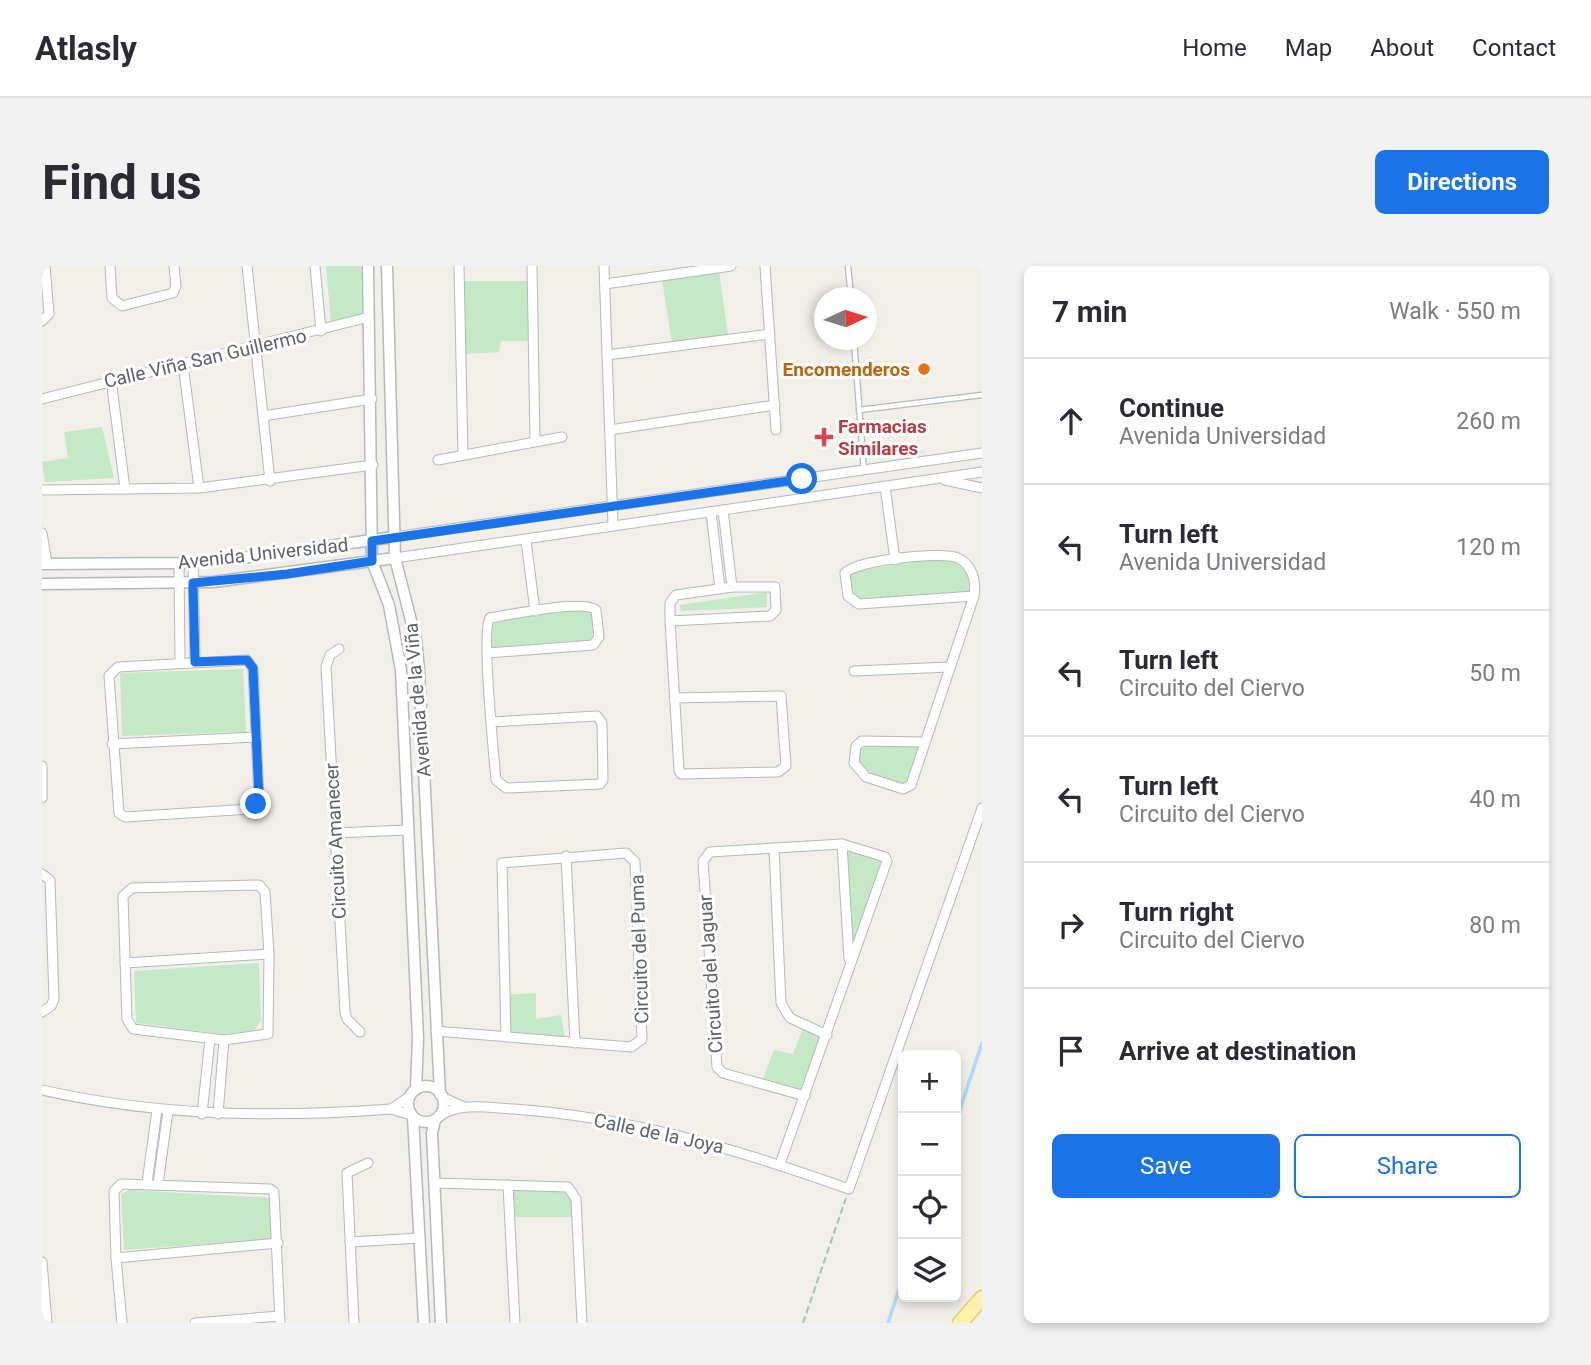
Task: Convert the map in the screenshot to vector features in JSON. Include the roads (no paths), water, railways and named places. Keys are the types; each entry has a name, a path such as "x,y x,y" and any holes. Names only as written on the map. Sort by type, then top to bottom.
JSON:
{"main road":[{"path":"960,1323 982,1298"}],"street":[{"path":"44,319 45,266"},
{"path":"110,266 112,298 122,306 173,293 176,286 174,266"},
{"path":"247,266 270,481"},
{"path":"315,266 321,331"},
{"name":"Avenida de la Viña","path":"368,266 373,464 372,561 397,638 401,670 419,1059 413,1093"},
{"name":"Avenida de la Viña","path":"387,266 394,537 396,558 416,640 441,1095"},
{"path":"459,266 463,455"},
{"path":"532,266 535,440"},
{"path":"604,266 613,525"},
{"path":"605,284 732,266"},
{"path":"765,266 776,430"},
{"name":"Calle Viña San Guillermo","path":"42,399 111,379 321,331 369,317"},
{"path":"607,355 770,334"},
{"path":"183,364 199,488"},
{"path":"111,379 125,489"},
{"path":"263,416 372,398"},
{"path":"610,430 775,405"},
{"path":"438,460 562,437"},
{"name":"Avenida Universidad","path":"44,563 193,562 372,541 982,453"},
{"path":"933,461 937,478"},
{"path":"42,490 199,488 270,481 373,464"},
{"name":"Avenida Universidad","path":"42,584 193,583 287,574 982,472"},
{"name":"Avenida Universidad","path":"937,478 982,488"},
{"path":"886,486 895,560"},
{"path":"723,510 732,587"},
{"path":"710,512 720,589"},
{"path":"42,533 44,563"},
{"path":"526,541 534,611"},
{"path":"924,742 862,741 856,746 854,763 866,777 907,789 924,742 974,596 975,578 968,565 958,558 944,554 849,569 844,581 850,600 869,604 974,596"},
{"path":"193,562 195,662"},
{"path":"179,563 180,662"},
{"path":"670,621 770,616 776,610 776,590 772,585 732,587 676,595 670,603 670,621 674,698 681,774 778,772 786,766 782,696 674,698"},
{"path":"488,653 593,645 599,636 596,610 593,606 534,611 487,620 488,653 492,722 496,780 502,787 600,783 603,780 603,723 597,716 492,722"},
{"name":"Circuito Amanecer","path":"339,649 330,655 326,667 335,833 345,1012 347,1019 360,1032"},
{"path":"247,660 251,663 259,798 250,809 125,817 117,807 109,676 118,667 180,662 247,660"},
{"path":"854,671 950,667"},
{"path":"112,744 257,737"},
{"path":"42,766 42,798"},
{"path":"406,778 425,777"},
{"name":"Calle de la Joya","path":"441,1095 464,1107 542,1111 656,1129 780,1164 849,1189 982,808"},
{"path":"335,833 408,830"},
{"name":"Circuito del Jaguar","path":"842,844 850,964"},
{"name":"Circuito del Jaguar","path":"780,1164 805,1096 827,1035 887,861 886,857 842,844 710,852 704,860 717,1067 723,1073 805,1096"},
{"path":"774,848 781,1003 790,1018 827,1035"},
{"name":"Circuito del Puma","path":"436,1031 506,1037 575,1042 631,1047 642,1039 635,862 626,853 505,860 500,866 506,1037"},
{"path":"566,856 575,1042"},
{"path":"42,874 50,880 54,999 51,1006 42,1012"},
{"path":"259,885 265,891 269,954 270,1031 264,1037 224,1040 133,1029 127,1019 123,896 132,888 259,885"},
{"path":"412,913 432,912"},
{"path":"125,963 269,954"},
{"path":"202,1114 210,1039"},
{"path":"218,1114 224,1040"},
{"path":"391,1109 413,1093 429,1087 441,1095 438,1118 432,1133 442,1323"},
{"path":"42,1090 157,1110 202,1114 319,1114 391,1109 424,1122 438,1118"},
{"path":"413,1093 412,1116 425,1323"},
{"name":"Calle de la Joya","path":"438,1118 464,1107"},
{"path":"147,1183 157,1110"},
{"path":"158,1184 168,1111"},
{"path":"354,1323 347,1173 368,1163"},
{"path":"435,1183 568,1187 576,1199 582,1323"},
{"path":"122,1323 114,1191 121,1184 270,1189 277,1199 279,1320 195,1323"},
{"path":"508,1185 515,1323"},
{"path":"350,1242 420,1238"},
{"path":"116,1258 278,1243"},
{"path":"42,1262 47,1323"},
{"path":"423,1298 440,1297"}],"lane":[{"path":"848,266 849,287"},
{"path":"855,350 864,471"},
{"path":"859,410 982,395"}],"waterway":[{"path":"959,1113 982,1043"},
{"path":"888,1323 898,1292"}],"place":[{"name":"Encomenderos","path":"924,369"},
{"name":"Farmacias Similares","path":"824,437"}]}
